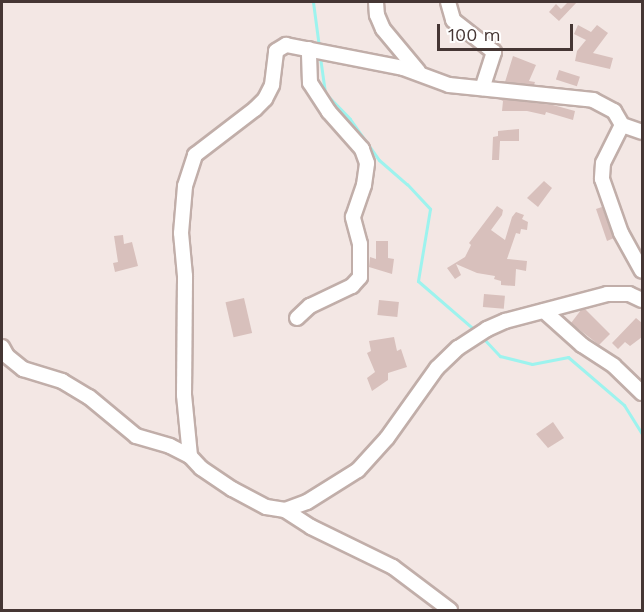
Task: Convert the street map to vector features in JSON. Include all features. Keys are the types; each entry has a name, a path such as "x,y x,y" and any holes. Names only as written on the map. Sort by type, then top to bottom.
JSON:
{"street":[{"path":"376,2 377,15 383,29 419,73"},
{"path":"448,2 453,20 494,52 482,88"},
{"path":"190,456 184,395 185,276 181,233 185,186 195,155 255,110 270,92 276,51 286,45 419,73 448,85 593,100 614,111 622,125 642,132"},
{"path":"297,318 310,306 352,285 360,277 360,244 353,217 364,185 367,163 362,150 328,112 310,83 311,50"},
{"path":"622,125 603,163 602,179 621,233 642,272"},
{"path":"285,510 307,502 358,470 387,438 437,369 471,339 487,329 544,310 607,294 629,294 642,300"},
{"path":"544,310 582,345 614,366 642,393"},
{"path":"2,347 14,363 23,369 62,381 89,397 136,436 170,446 190,456 201,468 232,489 266,507 285,510 311,527 393,567 450,610"}],"building":[{"path":"568,2 577,2 559,21 549,12 556,4 561,9"},
{"path":"578,25 591,32 597,25 608,33 593,53 613,58 610,69 575,61 577,51 586,40 574,34"},
{"path":"513,56 536,65 529,81 535,82 534,85 505,82"},
{"path":"559,70 580,77 577,86 556,80"},
{"path":"499,99 553,105 575,111 573,120 546,112 545,115 527,111 502,111 503,101"},
{"path":"519,129 519,141 500,141 499,160 492,160 493,137 498,136 498,131"},
{"path":"544,181 552,188 538,207 527,198"},
{"path":"497,206 503,210 502,215 491,230 505,240 512,217 516,212 524,215 522,219 528,222 527,230 521,229 520,234 516,233 507,259 527,261 526,271 516,269 515,286 501,285 501,281 494,279 495,276 477,273 456,264 461,275 455,279 447,268 465,257 471,245 469,243"},
{"path":"602,207 614,238 607,241 596,209"},
{"path":"123,235 124,244 132,242 138,266 115,272 113,263 118,262 114,236"},
{"path":"376,241 388,241 388,258 394,259 392,274 369,267 370,257 376,259"},
{"path":"484,294 505,296 504,309 483,307"},
{"path":"244,298 252,333 234,337 225,302"},
{"path":"379,300 399,302 397,317 377,315"},
{"path":"585,309 610,334 599,345 571,323 581,310"},
{"path":"636,318 642,323 642,337 630,346 625,342 618,349 612,343"},
{"path":"394,337 397,351 401,349 407,367 388,373 388,380 372,391 367,378 375,372 367,353 371,351 369,341"},
{"path":"553,422 564,438 548,448 536,434"}],"waterway":[{"path":"313,2 319,47"},
{"path":"320,57 325,93 350,119 379,160 407,184 430,209 418,281 476,331"},
{"path":"483,338 500,356 532,364 568,357 624,405 642,434"}]}
